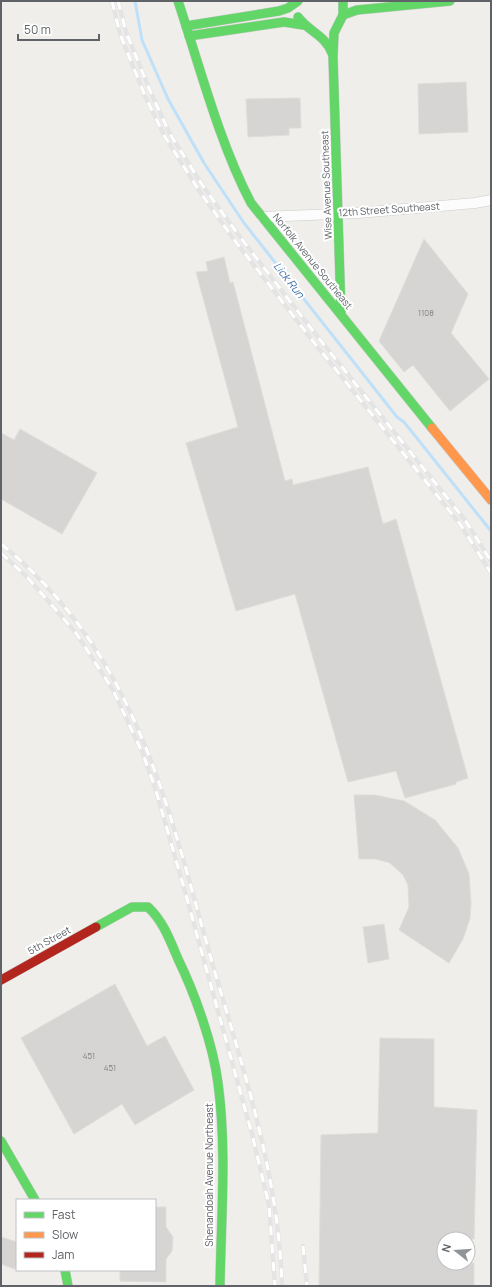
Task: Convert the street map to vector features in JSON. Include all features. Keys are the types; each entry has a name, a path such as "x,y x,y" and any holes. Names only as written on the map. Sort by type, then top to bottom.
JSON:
{"street":[{"name":"Norfolk Avenue Southeast","path":"178,1 236,173 252,203 491,500"},
{"path":"186,26 279,11 288,8 299,1"},
{"path":"299,1 297,11 298,18 303,25"},
{"name":"Wise Avenue Southeast","path":"341,312 333,57 334,33 343,15 343,1"},
{"path":"343,15 357,10 450,1"},
{"path":"189,36 284,22 303,25"},
{"name":"Wise Avenue Southeast","path":"303,25 327,40 333,57"},
{"path":"315,32 329,32 338,26"},
{"name":"12th Street Southeast","path":"262,217 358,213 475,203 491,200"},
{"name":"Shenandoah Avenue Northeast","path":"108,920 132,906 141,906 154,911 177,954 188,979 199,1011 218,1082 220,1106 222,1200 220,1286"},
{"name":"5th Street","path":"1,980 108,920"},
{"path":"1,1140 34,1199"},
{"path":"65,1271 68,1286"}],"building":[{"path":"466,82 468,132 419,134 418,84"},
{"path":"300,98 301,128 289,128 289,135 248,137 246,99"},
{"path":"424,239 468,294 451,333 489,379 450,411 413,365 404,372 379,341"},
{"path":"224,257 230,283 233,282 285,481 292,479 293,485 368,467 383,524 396,519 468,778 456,782 456,784 405,798 396,771 348,782 295,594 236,611 186,443 238,427 196,272 208,271 206,262"},
{"path":"20,429 97,473 62,534 1,499 1,433 14,440"},
{"path":"354,795 375,795 404,801 435,820 458,848 469,874 471,903 470,918 463,939 449,963 399,930 409,907 408,885 403,875 390,863 376,859 359,859"},
{"path":"384,924 389,959 368,963 363,927"},
{"path":"115,984 147,1046 165,1036 194,1090 135,1125 122,1104 74,1134 21,1038"},
{"path":"380,1038 434,1039 434,1107 477,1110 474,1231 436,1231 436,1271 474,1271 474,1286 319,1286 321,1135 378,1133"},
{"path":"156,1207 166,1207 166,1227 173,1237 172,1251 166,1259 166,1282 120,1281 120,1271 156,1271"},
{"path":"1,1237 16,1242 16,1266 15,1269 1,1264"}],"waterway":[{"name":"Lick Run","path":"135,1 142,40 168,99 204,163 244,223 397,417 404,422 491,531"}],"railway":[{"path":"112,1 120,34 145,96 165,137 198,189 232,237 312,340 460,524 491,573"},
{"path":"118,1 126,32 151,93 170,134 203,186 237,233 317,336 465,520 491,561"},
{"path":"1,544 49,588 87,636 118,688 143,742 164,798 182,856 239,1052 259,1129 275,1207 280,1246 282,1286"},
{"path":"1,553 28,578 76,633 113,690 143,754 157,794 184,888 253,1138 269,1205 275,1286"},
{"path":"303,1246 307,1286"}],"traffic: fast":[{"path":"178,1 229,155 251,203 432,428"},
{"path":"186,26 279,11 288,8 298,1"},
{"path":"341,312 333,57 334,33 343,15 343,1"},
{"path":"343,15 357,10 450,1"},
{"path":"298,17 325,42 332,53"},
{"path":"189,36 284,22 303,25"},
{"path":"96,927 132,907 148,907 158,918 169,938 191,988 208,1036 216,1068 221,1108 223,1184 220,1286"},
{"path":"1,1141 34,1199"},
{"path":"65,1271 68,1286"}],"traffic: slow":[{"path":"432,428 491,500"}],"traffic: jam":[{"path":"1,980 96,927"}]}
